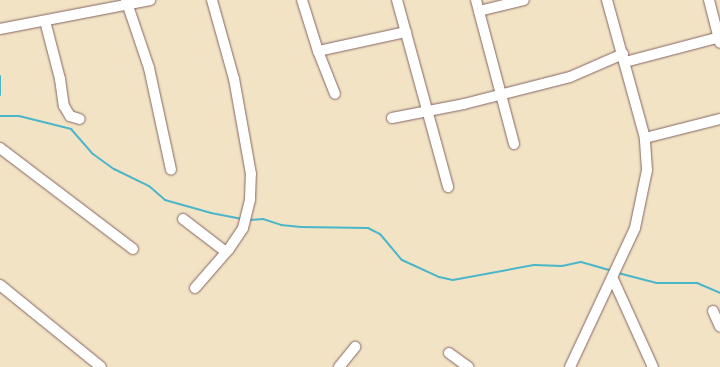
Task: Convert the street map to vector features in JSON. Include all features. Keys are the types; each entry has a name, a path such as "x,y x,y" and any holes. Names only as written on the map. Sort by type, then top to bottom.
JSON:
{"street":[{"path":"0,29 45,21 127,2 150,0"},
{"path":"195,288 226,252 243,228 247,214 251,174 234,79 212,0"},
{"path":"302,0 318,51 335,94"},
{"path":"398,0 448,187"},
{"path":"476,0 514,144"},
{"path":"479,11 524,0"},
{"path":"570,367 624,253 642,199 646,170 645,138 607,0"},
{"path":"392,118 464,104 570,77 624,58 720,39 710,0"},
{"path":"127,2 149,68 171,170"},
{"path":"45,21 60,79 64,106 70,116 80,118"},
{"path":"318,51 406,32"},
{"path":"645,138 720,119"},
{"path":"0,148 133,249"},
{"path":"183,218 226,252"},
{"path":"613,278 653,367"},
{"path":"0,285 101,367"},
{"path":"713,311 720,328"},
{"path":"339,367 355,347"},
{"path":"449,352 468,367"}],"waterway":[{"path":"0,76 0,95"},
{"path":"0,116 19,116 71,129 93,154 114,169 149,186 165,200 211,213 243,219"},
{"path":"249,220 263,219 281,225 301,227 368,228 380,234 402,260 439,277 453,280 534,265 562,266 581,262 612,271"},
{"path":"618,273 657,283 697,283 720,293"}]}
